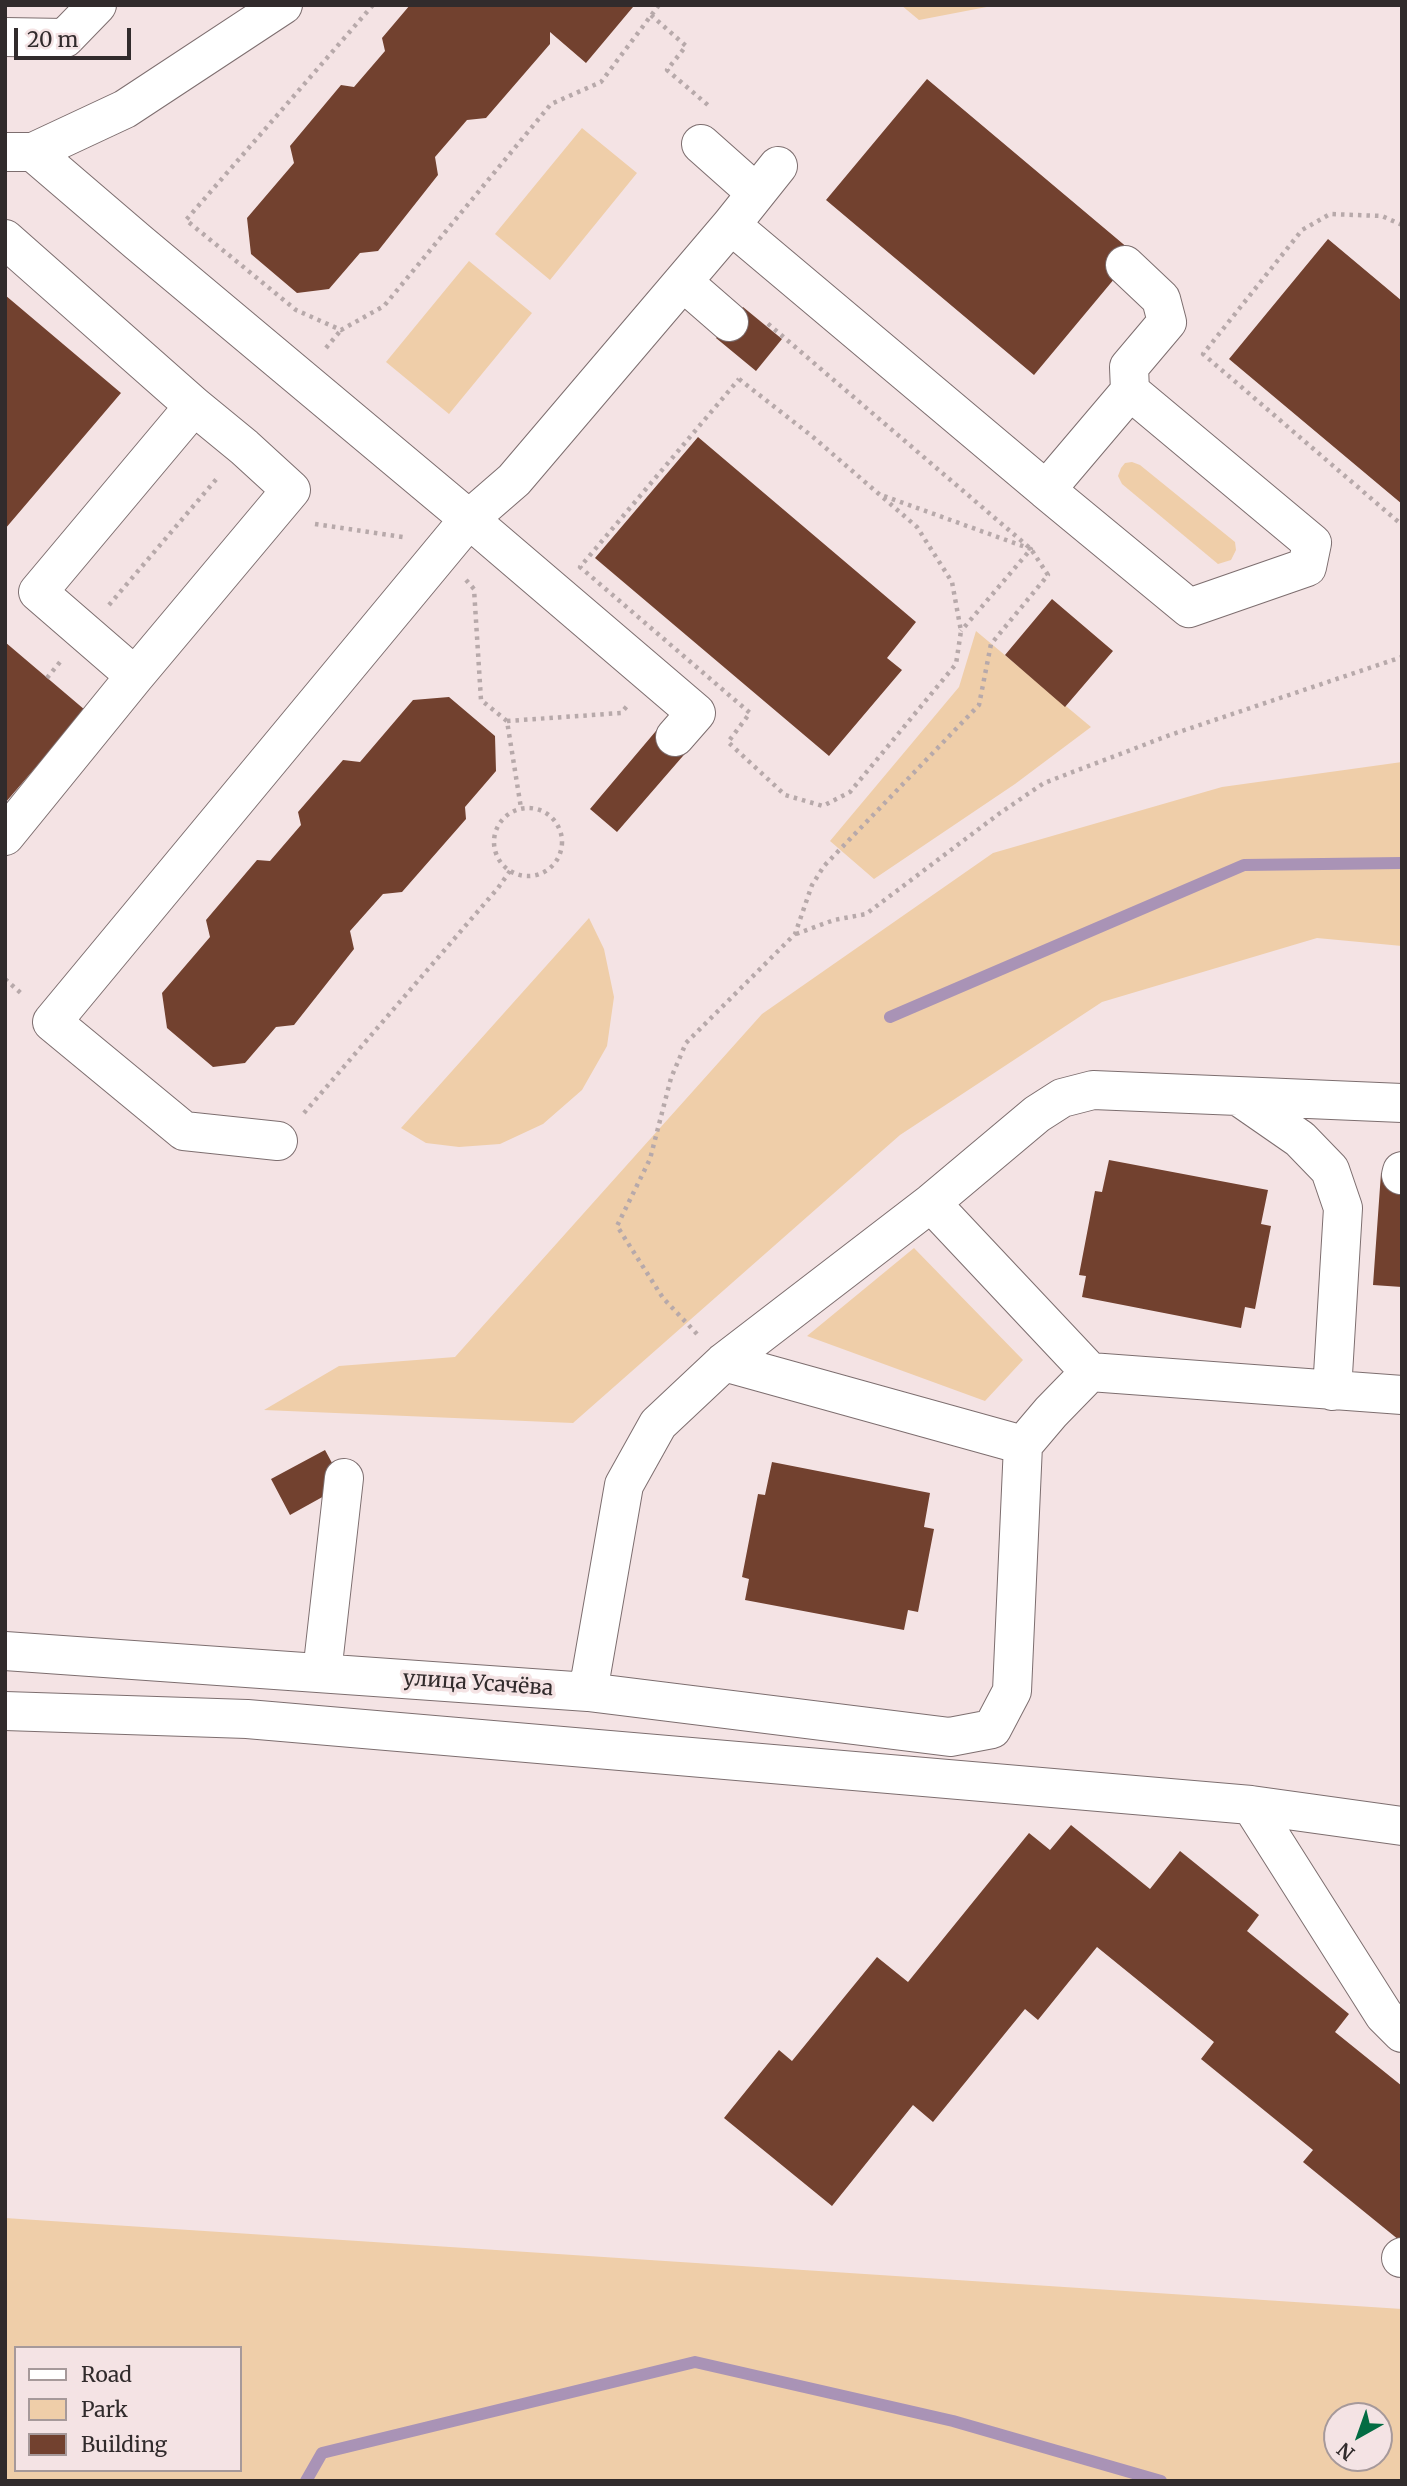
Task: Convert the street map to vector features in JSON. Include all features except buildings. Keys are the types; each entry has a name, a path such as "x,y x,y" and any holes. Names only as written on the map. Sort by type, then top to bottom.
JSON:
{"street":[{"path":"5,37 65,38 97,5"},
{"path":"283,5 125,109 19,152 469,519 653,677 694,726"},
{"path":"278,1141 184,1131 52,1022 441,552 469,519 514,481 731,225 766,179 709,129"},
{"path":"731,225 1189,608 1307,568 1312,543 1130,391"},
{"path":"5,239 291,490 5,836"},
{"path":"1046,490 1130,391 1129,367 1167,323 1161,299 1125,265"},
{"path":"683,282 727,320"},
{"path":"135,676 38,592 194,406"},
{"path":"588,1692 624,1486 658,1424 724,1362 931,1202 1037,1114 1062,1098 1093,1090 1402,1102"},
{"path":"1238,1096 1300,1139 1331,1170 1343,1208 1332,1391"},
{"path":"931,1202 1090,1372 1402,1395"},
{"path":"724,1362 1023,1445 1090,1372"},
{"name":"улица Усачёва","path":"5,1651 588,1692 950,1738 992,1729 1012,1691 1023,1445"},
{"path":"322,1673 344,1478"},
{"path":"5,1711 247,1719 1251,1805 1402,1826"},
{"path":"1251,1805 1384,2015 1402,2033"}],"path":[{"path":"341,330 296,310 186,220 373,5"},
{"path":"300,379 341,330 384,306 551,104 601,82 659,5"},
{"path":"651,15 686,46 667,70 709,129"},
{"path":"1402,225 1382,216 1330,214 1302,230 1203,354 1402,525"},
{"path":"727,320 740,299 1031,549 1048,575 991,644 979,705 824,866 812,885 795,934"},
{"path":"739,379 813,437 917,527 952,582 961,631 956,664 940,685 850,792 823,806 785,795 728,742 750,713 580,567 739,379"},
{"path":"47,678 244,447"},
{"path":"880,495 1031,549"},
{"path":"269,516 403,537 441,552 474,589 481,700 507,721 522,808"},
{"path":"961,631 1031,549"},
{"path":"724,1362 663,1298 617,1226 650,1158 671,1078 685,1043 795,934 834,920 866,914 1044,783 1170,735 1402,657"},
{"path":"507,721 621,713 653,677"},
{"path":"535,807 548,813 557,822 562,835 563,848 558,860 548,870 536,876 522,876 509,871 494,849 499,822 509,813 522,808 535,807"},
{"path":"278,1141 498,888 509,871"}],"green space":[{"path":"901,5 997,5 919,20"},
{"path":"582,128 637,173 550,280 495,234"},
{"path":"469,261 532,313 449,414 386,362"},
{"path":"1125,463 1140,465 1235,542 1236,550 1231,560 1218,564 1122,484 1118,476 1121,468"},
{"path":"976,631 1091,727 1015,784 874,879 830,841 959,687"},
{"path":"1402,762 1402,946 1317,938 1102,1002 900,1135 573,1423 264,1410 339,1366 455,1357 762,1014 993,853 1222,787"},
{"path":"589,918 604,949 614,997 607,1046 582,1090 543,1124 500,1144 459,1147 426,1143 401,1128"},
{"path":"914,1248 1023,1360 985,1401 807,1336"},
{"path":"5,2218 1402,2309 1402,2481 5,2481"}],"waterway":[{"path":"890,1017 1244,865 1402,863"},
{"path":"306,2481 322,2453 695,2362 953,2421 1161,2481"}]}
